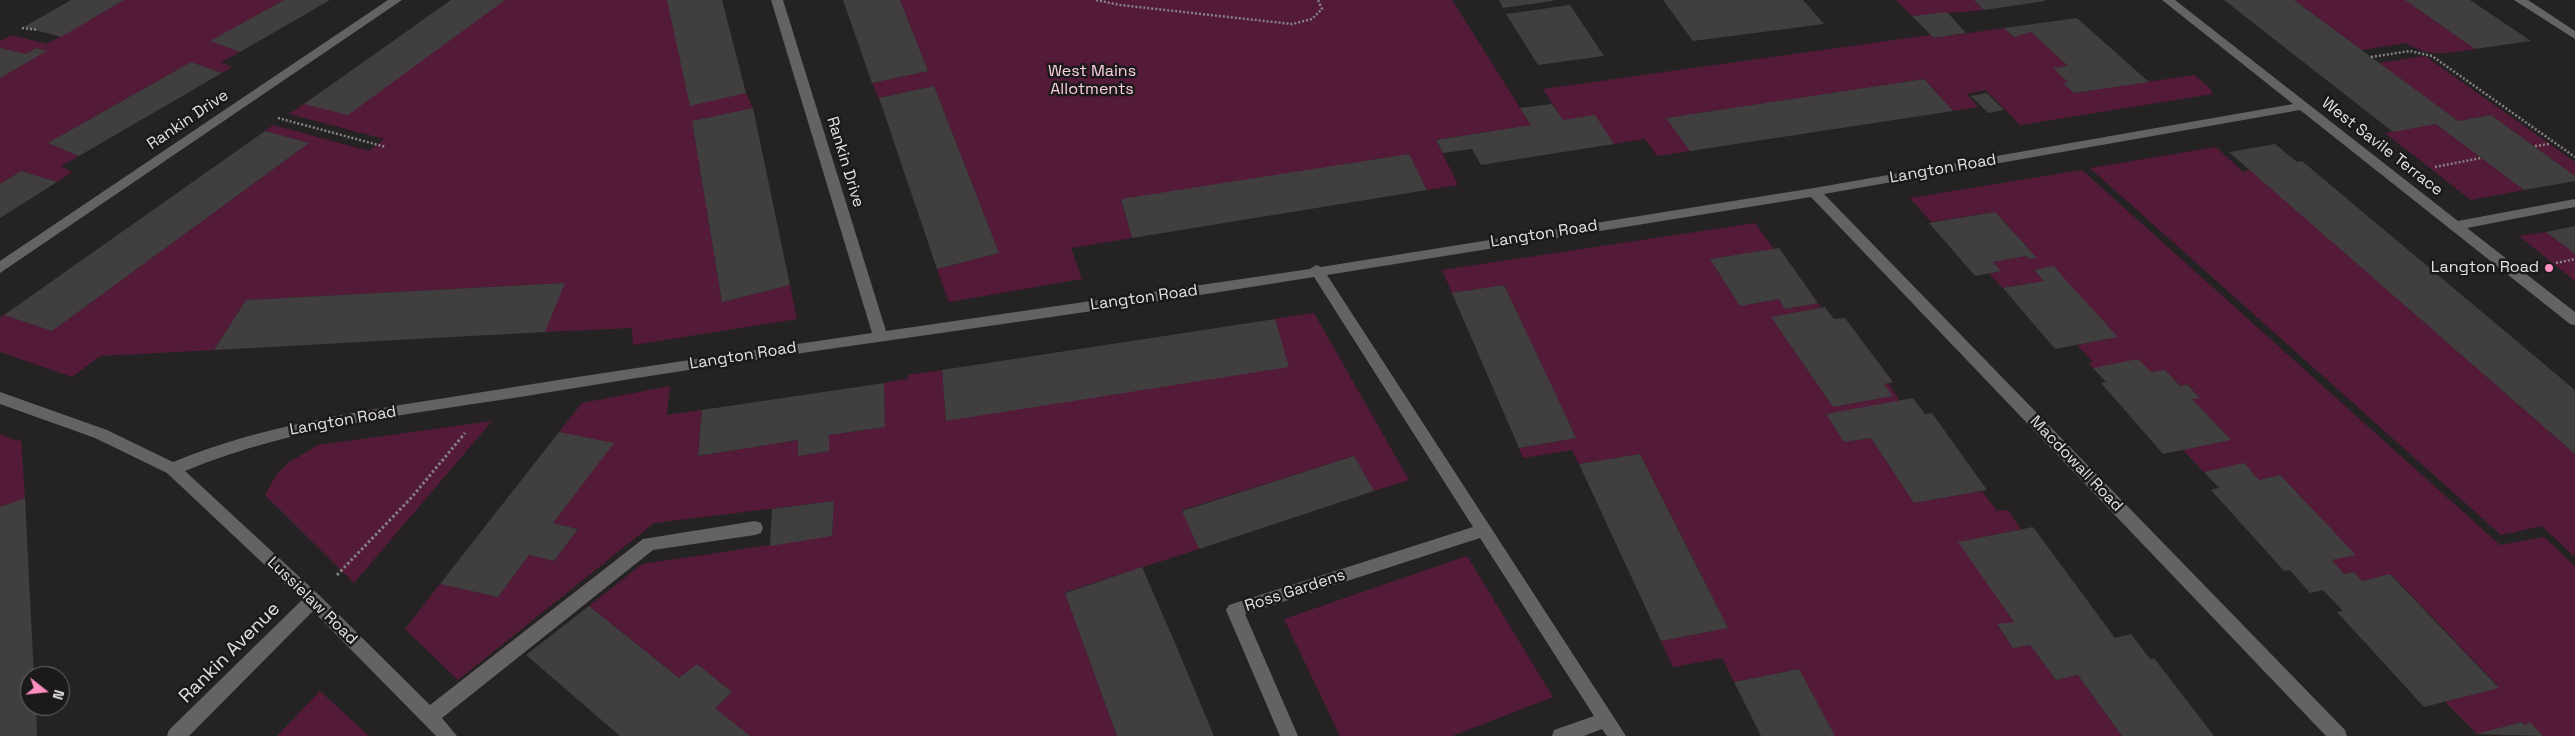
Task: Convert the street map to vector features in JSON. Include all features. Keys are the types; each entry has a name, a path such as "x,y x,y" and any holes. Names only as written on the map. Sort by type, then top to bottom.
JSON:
{"street":[{"name":"Rankin Drive","path":"0,268 396,0"},
{"name":"Rankin Drive","path":"777,0 880,335"},
{"name":"West Savile Terrace","path":"2168,0 2575,320"},
{"path":"2520,0 2575,36"},
{"name":"Langton Road","path":"173,469 214,452 298,428 880,335 1182,294 1316,270 1814,192 2303,106"},
{"name":"Macdowall Road","path":"1814,192 2338,736"},
{"path":"2456,226 2575,204"},
{"path":"1316,270 1617,736"},
{"path":"0,398 101,434 173,469"},
{"name":"Lussielaw Road","path":"173,469 313,600 448,736"},
{"path":"429,717 649,544 755,528"},
{"name":"Ross Gardens","path":"1289,736 1235,610 1485,530"},
{"name":"Rankin Avenue","path":"176,736 313,600"},
{"path":"1561,736 1607,719"}],"path":[{"path":"1096,0 1120,6 1292,24 1312,19 1322,9 1318,0"},
{"path":"22,28 38,30"},
{"path":"2371,57 2410,51 2432,56 2575,157"},
{"path":"238,107 386,147"},
{"path":"2535,146 2549,144"},
{"path":"2431,168 2481,158"},
{"path":"2553,263 2575,259"},
{"path":"313,600 412,497 497,395"}],"green space":[{"path":"124,0 284,0 211,41 240,52 221,62 232,67 222,73 191,62 48,143 79,156 61,166 72,172 57,182 21,171 0,184 0,78 46,51 36,48 26,54 0,48 0,41 11,35 47,44"},
{"path":"505,0 667,0 690,105 746,93 753,108 692,121 722,302 790,285 797,319 633,345 632,328 545,332 564,283 246,300 214,350 100,356 72,377 0,352 0,318 4,315 52,331 309,143 265,131 273,125 369,151 384,139 289,114 304,104"},
{"name":"West Mains Allotments","path":"900,0 1452,0 1531,125 1436,140 1458,185 1427,190 1409,154 1121,200 1132,238 1071,248 1082,279 949,302 937,269 999,253 934,86 879,98 872,83 928,71"},
{"path":"1896,0 1977,0 1975,1 1984,10 1912,16"},
{"path":"2294,0 2405,0 2475,49 2448,53 2431,53 2414,48 2406,43 2362,50"},
{"path":"2004,28 2014,37 2031,32 2068,66 2054,68 2068,82 2064,83 2074,93 2194,75 2210,88 2213,94 2020,125 1986,90 1967,94 1978,107 1953,111 1924,79 1667,118 1690,151 1657,156 1645,139 1614,144 1563,120 1543,89 1930,35 1934,38"},
{"path":"2425,56 2575,162 2575,176 2491,115 2458,121 2379,63"},
{"path":"2436,124 2524,190 2471,200 2385,133"},
{"path":"2216,147 2243,172 2250,170 2575,454 2575,557 2542,526 2501,535 2090,168"},
{"path":"2082,170 2500,545 2544,537 2575,566 2575,736 2543,736 2531,723 2524,725 2522,722 2477,734 2445,702 2499,687 2391,574 2362,581 2354,572 2344,574 2332,560 2355,555 2280,475 2259,480 2244,464 2204,472 2183,450 2230,439 2192,399 2200,397 2187,384 2180,386 2165,370 2151,372 2093,368 2089,363 2093,362 2077,345 2118,337 2051,267 2034,270 2044,281 2003,288 1989,274 2001,271 1993,262 2026,256 2029,259 2037,258 1995,212 1931,222 1910,198"},
{"path":"1755,223 1774,249 1710,259 1740,306 1779,299 1785,309 1818,303 1821,308 1771,317 1833,407 1892,396 1884,384 1888,383 1900,401 1827,415 1844,442 1871,438 1914,503 1982,491 1997,511 2008,510 2021,529 1959,542 2014,622 1997,625 2013,648 2030,645 2056,680 2078,675 2122,736 1835,736 1799,669 1734,682 1722,658 1673,667 1661,641 1728,628 1640,454 1579,464 1572,450 1523,458 1519,448 1576,438 1504,285 1452,293 1442,270"},
{"path":"2546,232 2575,254 2575,281 2519,236"},
{"path":"1314,313 1409,480 1374,491 1354,456 1182,510 1199,549 1065,592 1117,736 750,736 715,708 732,692 697,664 679,678 589,606 642,564 832,536 834,501 654,523 458,680 405,629 440,584 498,597 529,555 554,561 578,529 553,523 586,479 559,432 582,403 670,386 667,415 702,410 698,456 798,440 798,456 829,451 829,435 885,427 884,383 908,379 908,375 942,370 946,421 1275,319"},
{"path":"492,421 354,583 265,495 276,475 288,463 318,445"},
{"path":"0,434 18,441 21,439 25,498 0,507"},
{"path":"1467,556 1553,697 1452,736 1340,736 1284,619"},
{"path":"320,691 369,736 277,736"}],"building":[{"path":"71,0 124,0 61,37 24,27"},
{"path":"284,0 330,0 240,52 210,41"},
{"path":"451,0 505,0 348,115 304,104"},
{"path":"667,0 722,0 746,93 690,106"},
{"path":"843,0 900,0 928,71 872,83"},
{"path":"1499,0 1553,0 1553,1 1503,8"},
{"path":"1663,0 1803,0 1824,24 1693,41"},
{"path":"1974,0 2045,0 2045,1 1984,10"},
{"path":"2224,0 2294,0 2458,121 2491,115 2575,176 2575,181 2524,190 2436,124 2393,132"},
{"path":"2405,0 2470,0 2531,41 2475,49"},
{"path":"1570,5 1604,56 1538,65 1506,14"},
{"path":"1947,12 1966,33 1934,38 1912,16"},
{"path":"2077,18 2149,82 2074,93 2063,83 2068,82 2053,68 2068,66 2031,32 2014,37 2004,28"},
{"path":"0,48 26,54 36,48 47,51 0,78"},
{"path":"191,62 222,73 79,156 48,143"},
{"path":"1924,79 1953,111 1690,151 1666,118"},
{"path":"934,86 999,253 937,269 879,98"},
{"path":"1987,93 2004,110 1988,113 1971,96"},
{"path":"1552,104 1563,120 1595,115 1614,144 1481,165 1472,149 1443,153 1436,140 1531,125 1520,108"},
{"path":"753,108 790,285 722,302 692,121"},
{"path":"265,131 309,143 52,331 4,315"},
{"path":"2275,144 2297,162 2302,161 2575,390 2575,454 2229,152"},
{"path":"1409,154 1427,190 1132,238 1121,199"},
{"path":"21,171 57,182 0,218 0,184"},
{"path":"1995,212 2037,258 2029,259 2026,256 1993,262 2001,271 1975,276 1929,223"},
{"path":"2575,226 2575,254 2546,232"},
{"path":"1779,248 1818,303 1785,309 1779,299 1740,306 1710,259"},
{"path":"2054,266 2118,337 2055,349 2003,288 2044,281 2034,270"},
{"path":"565,283 545,332 214,350 246,300"},
{"path":"1504,285 1576,438 1519,448 1452,293"},
{"path":"1825,307 1834,319 1845,318 1893,382 1884,384 1893,396 1833,407 1771,317"},
{"path":"1275,319 1289,367 946,421 942,370"},
{"path":"2138,359 2151,372 2165,370 2180,386 2187,384 2200,398 2192,399 2231,440 2163,454 2101,383 2106,382 2093,368"},
{"path":"884,383 885,427 829,435 829,451 798,456 798,440 698,456 702,410"},
{"path":"1913,398 1925,414 1932,413 1987,490 1914,503 1871,438 1844,442 1826,414"},
{"path":"559,432 614,443 553,523 578,529 554,561 529,555 498,597 440,584"},
{"path":"1640,454 1728,628 1661,641 1579,464"},
{"path":"1354,456 1374,491 1199,549 1182,511"},
{"path":"2244,463 2259,480 2280,475 2356,555 2332,560 2344,574 2354,572 2362,581 2390,574 2499,688 2424,707 2337,612 2343,611 2323,590 2310,593 2290,570 2284,571 2211,490 2219,488 2204,472"},
{"path":"25,498 33,666 20,666 20,716 36,716 37,736 0,736 0,507"},
{"path":"834,501 832,536 770,546 772,509"},
{"path":"2033,527 2115,638 2131,634 2150,659 2154,658 2214,736 2122,736 2078,675 2056,680 2030,645 2013,648 1997,624 2014,622 1958,542"},
{"path":"1142,567 1214,736 1117,736 1065,593"},
{"path":"589,606 679,678 697,664 732,692 715,708 750,736 620,736 526,655"},
{"path":"1799,669 1835,736 1761,736 1734,682"},
{"path":"2522,722 2524,725 2530,722 2543,736 2476,734"}],"place":[{"name":"Langton Road","path":"2549,268"}]}
